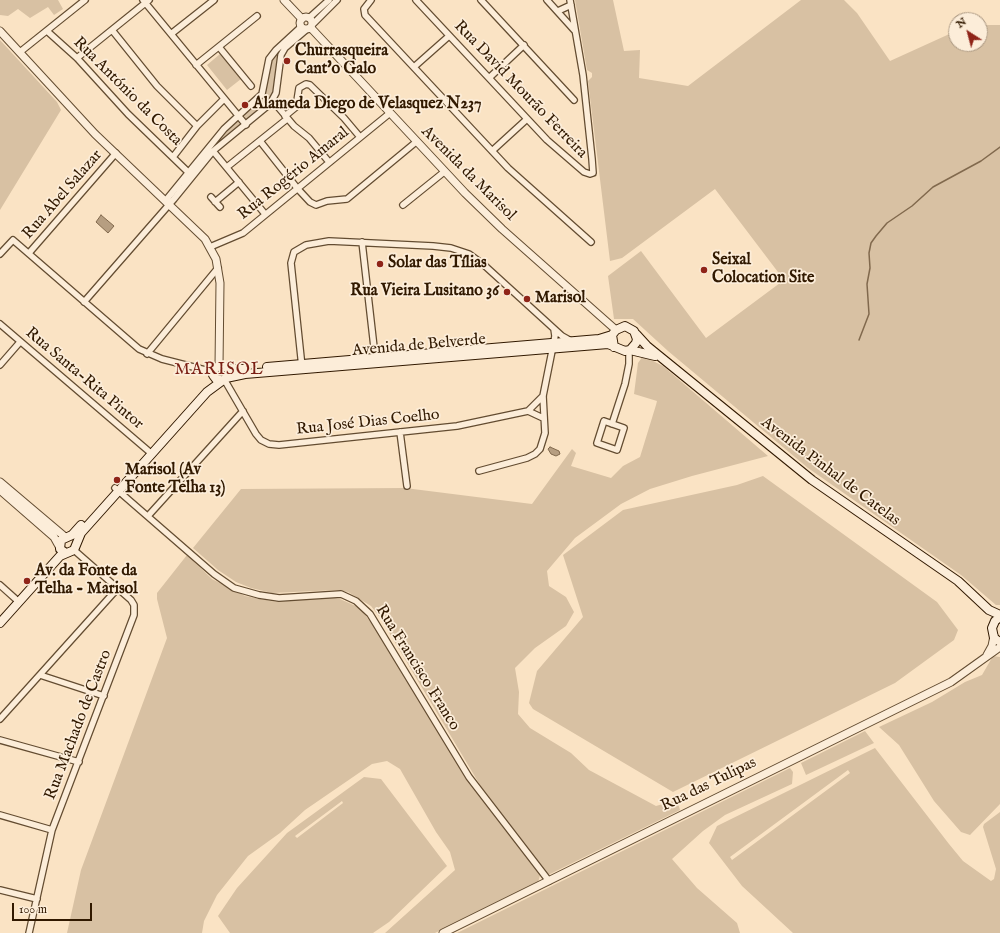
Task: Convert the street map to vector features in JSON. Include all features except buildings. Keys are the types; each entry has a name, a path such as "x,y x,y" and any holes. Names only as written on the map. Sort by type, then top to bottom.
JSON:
{"main road":[{"name":"Avenida de Belverde","path":"218,370 302,366 553,345 571,341 599,339 625,326 632,329 636,334"},
{"path":"614,332 614,346"},
{"path":"629,350 636,343 636,334"},
{"name":"Avenida Pinhal de Catelas","path":"636,334 647,346 812,480 958,582 982,605"},
{"name":"Avenida de Belverde","path":"223,379 246,374 374,356 553,345 608,344 621,351 629,350 664,359"},
{"path":"218,370 216,379 223,379"},
{"path":"150,452 228,373 218,370"},
{"path":"0,616 60,556 75,548 81,533 218,370"},
{"path":"0,623 59,546 61,540 75,532 117,489"},
{"path":"66,537 73,539 75,548"},
{"path":"59,546 66,553"},
{"path":"982,605 1000,616 993,625"},
{"path":"982,605 993,625 994,636 1000,642"}],"street":[{"path":"20,52 85,0"},
{"path":"172,34 214,0"},
{"name":"Avenida da Marisol","path":"284,0 444,172 502,229 614,332"},
{"path":"84,302 213,151 246,125 272,101 276,93 281,55 285,48 329,0"},
{"path":"168,202 188,172 215,139 238,115 262,94 267,64 271,56 337,0"},
{"path":"371,0 364,8 365,16 518,178 591,242"},
{"name":"Rua David Mourão Ferreira","path":"416,0 527,119 578,168 587,174 593,173 583,76 576,31"},
{"path":"481,0 574,100"},
{"path":"547,0 576,31"},
{"path":"77,58 146,1 196,65 246,125"},
{"path":"558,11 570,2 576,31"},
{"path":"196,65 257,16"},
{"path":"112,30 157,86 197,126"},
{"path":"0,31 95,134 200,233 210,247 218,268 220,283 218,370 147,354 139,349 13,240 0,254"},
{"name":"Rua António da Costa","path":"47,31 77,58 128,114 188,172"},
{"path":"414,67 449,36"},
{"path":"489,78 524,45"},
{"path":"219,47 251,86"},
{"path":"227,167 286,118 296,107 299,88 306,84 310,85 344,118 360,137"},
{"path":"173,157 197,126 224,99"},
{"path":"272,101 286,118 309,138 329,162"},
{"name":"Rua Rogério Amaral","path":"210,247 239,235 390,113"},
{"path":"492,151 527,119"},
{"path":"260,141 297,188 314,205 330,201 345,200 416,142"},
{"path":"213,151 265,214"},
{"name":"Rua Abel Salazar","path":"29,254 116,153"},
{"path":"403,205 444,172"},
{"path":"220,207 213,199 239,182"},
{"path":"302,366 291,263 294,252 306,245 329,241 450,248 469,254 484,265 554,329 571,341"},
{"path":"362,242 374,356"},
{"path":"147,354 218,268"},
{"name":"Rua Santa-Rita Pintor","path":"0,324 150,452"},
{"path":"479,471 535,454 543,442 545,433 543,396 553,345 554,329"},
{"path":"0,366 20,342"},
{"path":"612,424 625,384 629,364 629,350"},
{"name":"Rua José Dias Coelho","path":"223,379 256,434 261,440 270,444 278,445 457,426 528,411"},
{"path":"543,396 528,411 543,418"},
{"path":"148,516 243,411"},
{"path":"604,421 612,424 624,428 617,450 597,443 604,421"},
{"path":"400,432 407,486"},
{"path":"0,482 66,537"},
{"name":"Rua Francisco Franco","path":"117,489 214,574 234,588 259,595 279,598 342,594 356,601 370,614 469,777 549,881"},
{"path":"0,490 54,537 59,546"},
{"name":"Rua Machado de Castro","path":"29,933 52,830 104,696 135,609 131,600 75,548"},
{"path":"0,585 17,600"},
{"path":"0,719 118,588"},
{"path":"985,658 992,646 994,636"},
{"name":"Rua das Tulipas","path":"443,933 951,682 1000,647"},
{"path":"40,675 104,696"},
{"path":"0,740 79,762"},
{"path":"0,815 52,830"},
{"path":"0,890 37,899"}],"shaded area":[{"path":"0,0 58,0 63,9 54,15 48,7 30,18 18,9 8,16 0,15"},
{"path":"575,0 613,0 624,51 640,50 639,78 688,86 801,0 844,0 857,13 890,61 948,35 948,52 988,52 988,25 1000,25 1000,605 996,605 961,575 808,468 668,351 633,319 614,319 608,276 641,251 706,338 784,280 715,189 622,258 610,261 588,81 592,77 592,73 587,70"},
{"path":"296,34 280,53 277,59 272,97 265,106 258,102 266,91 268,68 273,56"},
{"path":"0,40 57,102 61,110 0,210"},
{"path":"220,54 241,79 227,90 207,65"},
{"path":"256,103 263,108 248,120 245,119 244,114"},
{"path":"239,121 241,125 171,198 224,132 235,122"},
{"path":"101,215 114,226 108,233 96,222"},
{"path":"643,356 663,366 768,456 692,476 650,489 621,504 575,538 547,571 549,586 566,597 574,612 566,626 535,648 515,668 519,692 518,714 530,728 571,753 589,770 656,806 677,800 680,810 548,875 480,785 381,619 371,606 348,592 337,590 272,593 251,588 236,582 218,570 193,548 241,489 405,488 532,504 572,449 576,453 571,466 611,478 623,466 640,457 656,405 657,401 634,394 638,363"},
{"path":"550,447 559,451 560,454 556,456 551,454 548,449"},
{"path":"763,476 937,602 958,630 954,640 895,683 673,792 533,709 529,703 537,671 583,617 563,555 623,510 737,485"},
{"path":"187,555 212,579 245,596 276,602 330,597 340,599 360,608 377,631 470,784 540,875 538,883 435,933 385,933 455,870 450,852 436,832 400,769 387,761 372,764 305,810 280,833 248,856 217,895 204,921 202,933 67,933 81,870 167,638 157,599 157,593"},
{"path":"993,656 1000,657 1000,804 970,835 961,832 934,801 899,745 879,727 932,702 965,682 982,675"},
{"path":"865,731 874,743 806,775 801,763"},
{"path":"875,748 963,861 991,881 994,879 996,869 983,827 984,824 1000,812 1000,933 793,933 742,886 709,843 717,826","holes":["848,770 850,773 732,860 730,857"]},
{"path":"790,768 793,772 792,784 725,815 703,831 672,859 697,888 737,923 740,933 457,933"},
{"path":"364,777 381,779 447,866 389,922 373,933 230,933 218,916 237,888 287,833","holes":["342,801 343,803 297,838 295,836"]}],"waterway":[{"path":"859,340 869,314 867,284 870,268 869,253 871,243 876,236 887,223 912,206 933,187 981,161 1000,147"}],"place":[{"name":"Churrasqueira Cant'o Galo","path":"287,61"},
{"name":"Alameda Diego de Velasquez N237","path":"245,105"},
{"name":"Solar das Tílias","path":"380,264"},
{"name":"Seixal Colocation Site","path":"704,270"},
{"name":"Rua Vieira Lusitano 36","path":"507,292"},
{"name":"Marisol","path":"527,299"},
{"name":"Marisol (Av Fonte Telha 13)","path":"117,480"},
{"name":"Av. da Fonte da Telha - Marisol","path":"27,581"}],"district":[{"name":"MARISOL","path":"219,371"}]}
